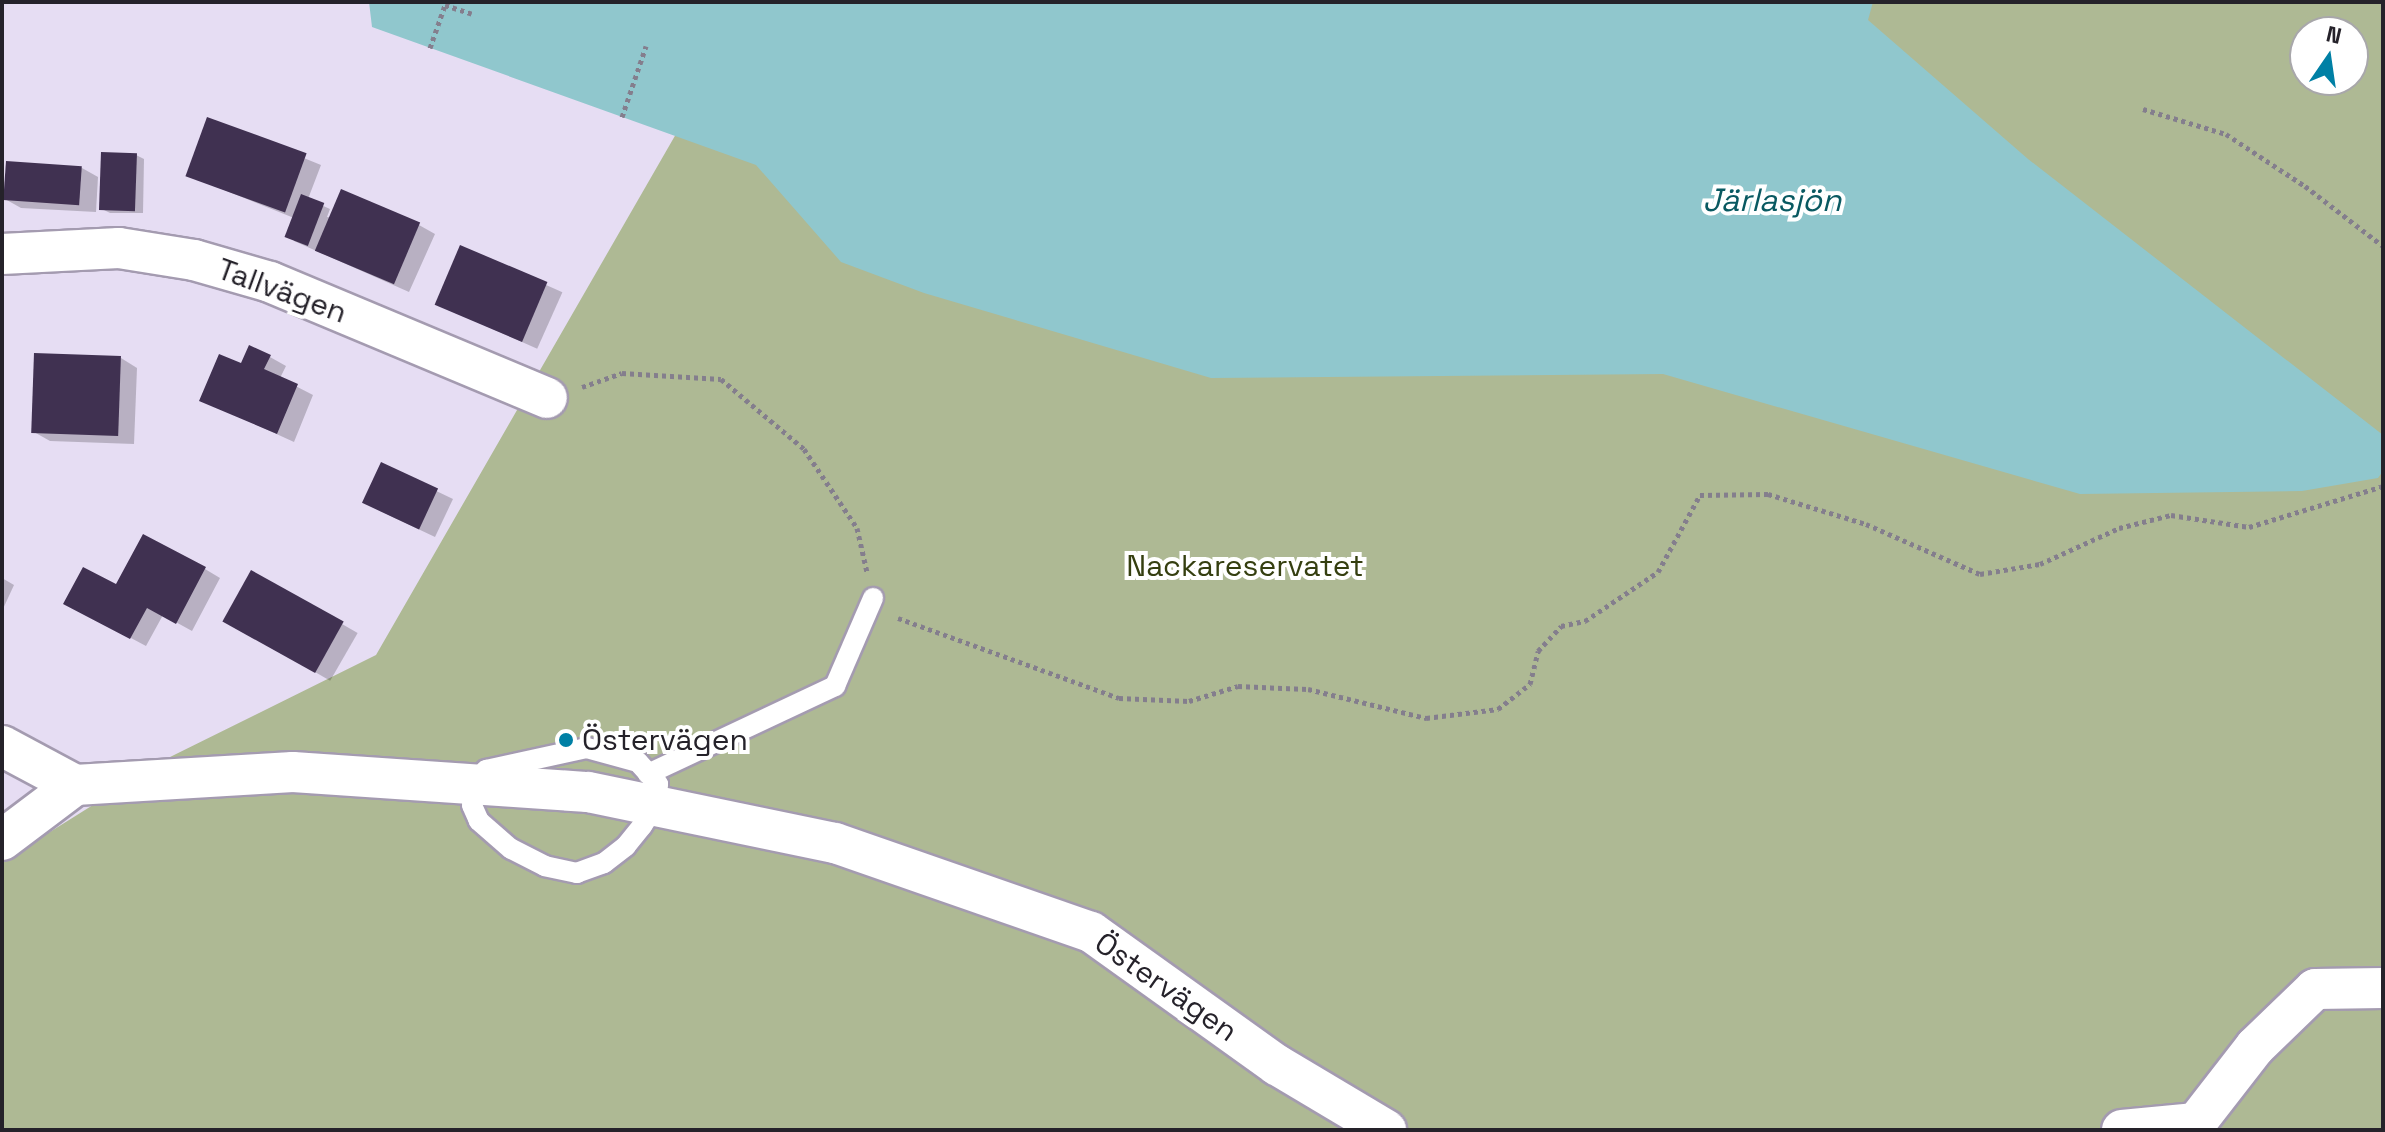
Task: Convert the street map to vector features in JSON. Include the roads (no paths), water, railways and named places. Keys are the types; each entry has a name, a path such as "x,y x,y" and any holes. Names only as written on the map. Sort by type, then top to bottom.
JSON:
{"street":[{"name":"Tallvägen","path":"2,254 119,248 194,260 270,282 547,398"},
{"path":"2,746 75,785 2,840"},
{"name":"Östervägen","path":"75,785 293,772 588,792 651,790 835,843 1091,932 1277,1065 1386,1130"},
{"path":"2122,1130 2196,1123 2255,1047 2315,989 2383,988"}],"lane":[{"path":"475,784 472,805 479,821 511,849 545,866 577,873 604,863 626,846 651,790 835,686 873,598"}],"water":[{"name":"Järlasjön","path":"369,2 1873,2 1868,20 2028,159 2383,435 2383,471 2378,478 2302,491 2080,494 1663,374 1211,378 924,293 841,262 756,165 372,27"}],"place":[{"name":"Östervägen","path":"566,740"}],"park label":[{"name":"Nackareservatet","path":"1245,566"}]}
